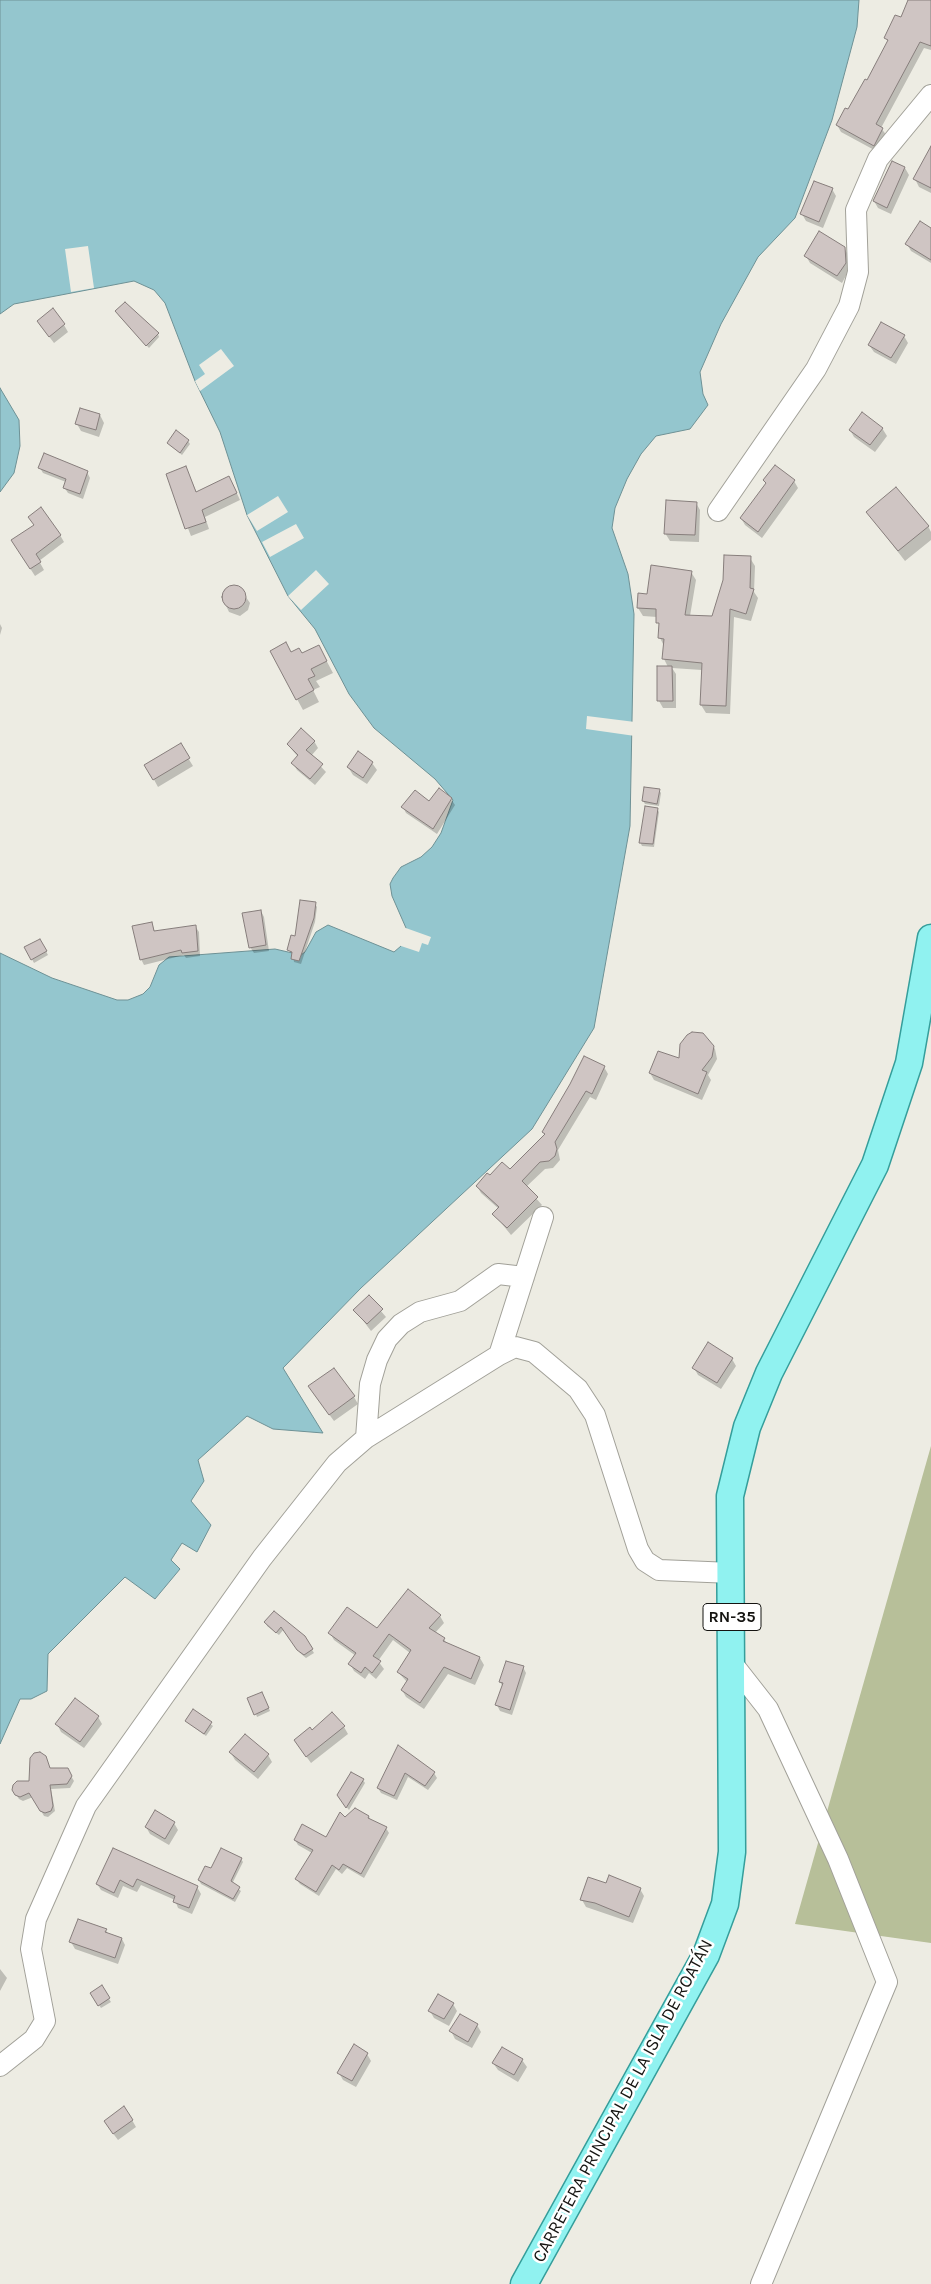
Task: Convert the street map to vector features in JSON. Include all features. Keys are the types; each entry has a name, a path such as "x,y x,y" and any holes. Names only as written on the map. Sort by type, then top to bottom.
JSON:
{"main road":[{"name":"CARRETERA PRINCIPAL DE LA ISLA DE ROATÁN","path":"524,2284 706,1955 725,1904 732,1852 732,1573 730,1496 747,1427 769,1373 875,1165 909,1063 931,938"}],"street":[{"path":"718,511 816,369 849,306 858,272 856,210 878,159 931,96"},
{"path":"499,1356 543,1217"},
{"path":"366,1438 370,1384 377,1360 387,1339 402,1324 420,1312 465,1298 498,1274 524,1277"},
{"path":"0,2066 34,2038 45,2021 31,1949 36,1919 86,1806 262,1558 337,1463 366,1438 515,1347 534,1352 578,1389 594,1415 638,1549 645,1561 659,1570 732,1573"},
{"path":"732,1663 768,1709 838,1859 887,1982 761,2284"}],"green space":[{"path":"931,1446 931,1943 795,1924"}],"water":[{"path":"0,0 859,0 857,27 832,120 795,218 758,257 721,324 700,372 703,394 708,405 690,429 656,436 641,454 627,479 615,508 612,528 628,574 634,614 630,826 594,1028 532,1129 361,1288 283,1368 323,1433 273,1429 247,1416 198,1460 204,1481 191,1501 211,1525 197,1552 182,1543 171,1560 180,1569 155,1599 125,1577 48,1654 47,1691 31,1699 20,1699 0,1744 0,953 52,978 117,1000 128,1000 143,994 150,987 159,965 169,957 275,949 301,955 305,952 316,932 328,925 394,952 401,946 406,928 392,896 390,884 401,867 421,857 432,847 441,833 453,800 435,779 374,728 349,694 315,629 288,596 247,515 220,432 195,381 165,303 154,290 134,281 14,304 0,314"},
{"path":"0,388 19,420 20,446 14,473 0,492"}],"pier":[{"path":"88,246 94,288 71,292 65,249"},
{"path":"221,349 234,366 200,391 195,381 205,374 199,365"},
{"path":"278,496 288,512 257,531 247,515"},
{"path":"296,524 304,538 270,557 262,542"},
{"path":"316,570 329,584 301,610 288,596"},
{"path":"587,716 635,722 635,736 586,729"},
{"path":"403,927 431,937 428,945 422,943 419,952 398,945"}],"building":[{"path":"908,0 931,0 931,46 920,42 876,124 883,128 874,146 836,125 845,108 848,109 865,79 867,80 888,40 884,38 895,15 901,17"},
{"path":"931,146 931,188 913,179"},
{"path":"892,161 905,167 887,208 873,201"},
{"path":"814,181 833,188 819,222 800,214"},
{"path":"920,221 931,228 931,260 905,244"},
{"path":"819,231 845,247 846,263 837,276 804,256"},
{"path":"125,302 159,333 146,346 115,311"},
{"path":"53,308 65,324 49,337 37,321"},
{"path":"881,322 905,335 891,358 868,345"},
{"path":"80,408 100,414 96,430 75,424"},
{"path":"862,412 883,428 870,445 849,430"},
{"path":"176,430 189,440 180,453 167,443"},
{"path":"44,453 88,471 80,494 63,488 66,479 38,468"},
{"path":"775,465 795,480 758,532 740,518 766,483 763,480"},
{"path":"186,466 196,492 229,476 237,493 202,510 206,522 185,529 166,474"},
{"path":"896,487 929,526 898,551 866,512"},
{"path":"666,500 697,502 695,535 664,534"},
{"path":"41,507 61,535 36,554 41,562 30,569 11,540 34,525 28,517"},
{"path":"724,555 751,556 750,588 754,589 746,614 730,609 726,706 700,705 702,663 662,659 664,639 658,638 659,623 656,623 656,609 637,608 638,593 647,594 651,565 692,571 685,615 712,616 723,580"},
{"path":"229,585 239,585 246,592 246,602 239,609 229,609 222,602 222,592"},
{"path":"286,642 291,652 299,648 302,653 319,645 327,661 311,669 315,676 308,679 314,690 296,700 270,651"},
{"path":"657,666 672,666 673,701 657,701"},
{"path":"301,728 315,741 306,750 323,764 310,779 291,763 298,755 287,744"},
{"path":"181,743 190,758 153,780 144,765"},
{"path":"358,751 373,762 363,778 347,767"},
{"path":"644,787 660,789 657,804 642,801"},
{"path":"439,788 452,798 433,829 401,807 415,790 429,801"},
{"path":"645,806 658,808 653,844 639,843"},
{"path":"300,900 316,902 314,918 299,961 291,959 292,952 287,950 291,935 295,936"},
{"path":"261,910 266,945 249,948 242,913"},
{"path":"152,922 154,931 196,925 198,951 182,953 181,950 140,960 132,926"},
{"path":"40,939 47,951 31,960 24,947"},
{"path":"692,1032 703,1033 714,1046 712,1057 702,1070 707,1072 698,1094 649,1073 658,1051 679,1058 680,1044"},
{"path":"584,1056 605,1066 592,1094 586,1091 555,1142 557,1149 555,1156 549,1161 540,1162 522,1181 538,1197 507,1228 492,1214 499,1207 476,1186 487,1173 490,1175 502,1162 510,1169 545,1134 542,1132"},
{"path":"369,1295 383,1309 367,1324 353,1310"},
{"path":"708,1342 733,1358 717,1383 692,1368"},
{"path":"334,1368 355,1396 329,1415 308,1386"},
{"path":"408,1589 441,1615 429,1628 445,1638 443,1641 480,1657 471,1679 444,1667 420,1703 401,1690 408,1679 397,1672 411,1650 389,1634 373,1656 381,1661 372,1673 365,1667 361,1673 348,1664 356,1653 328,1633 347,1607 377,1628"},
{"path":"274,1611 305,1636 313,1649 304,1655 297,1650 281,1627 276,1633 264,1622"},
{"path":"506,1661 524,1666 510,1710 495,1705 503,1683 499,1682"},
{"path":"262,1692 269,1708 254,1715 247,1698"},
{"path":"75,1698 99,1716 80,1742 55,1724"},
{"path":"193,1709 212,1722 204,1734 185,1721"},
{"path":"332,1712 345,1726 306,1757 294,1740 310,1727 312,1730"},
{"path":"245,1734 269,1754 254,1772 229,1752"},
{"path":"398,1745 435,1772 425,1786 405,1773 394,1796 377,1788"},
{"path":"40,1752 46,1756 50,1768 68,1768 72,1776 67,1784 50,1785 53,1806 51,1811 45,1813 40,1811 29,1793 20,1797 15,1795 12,1790 13,1785 17,1781 29,1781 30,1758 34,1753"},
{"path":"351,1772 364,1779 346,1808 337,1795"},
{"path":"355,1808 369,1816 368,1818 387,1827 361,1874 343,1864 339,1870 332,1865 316,1892 295,1879 313,1850 294,1840 302,1824 326,1837 340,1812 345,1817"},
{"path":"155,1810 175,1822 165,1839 145,1827"},
{"path":"113,1848 198,1886 189,1908 173,1902 175,1896 137,1879 133,1887 120,1880 114,1893 96,1884"},
{"path":"221,1848 242,1858 231,1881 240,1887 233,1899 198,1880 205,1866 211,1868"},
{"path":"609,1875 641,1888 629,1917 595,1903 580,1900 588,1877 606,1883"},
{"path":"78,1919 107,1929 105,1932 122,1938 115,1958 69,1942"},
{"path":"102,1985 110,1998 98,2006 90,1993"},
{"path":"438,1994 454,2003 444,2019 428,2011"},
{"path":"460,2014 478,2024 468,2042 449,2031"},
{"path":"354,2044 368,2053 352,2081 337,2073"},
{"path":"502,2047 523,2059 514,2075 492,2063"},
{"path":"124,2106 133,2120 113,2134 104,2121"}]}
